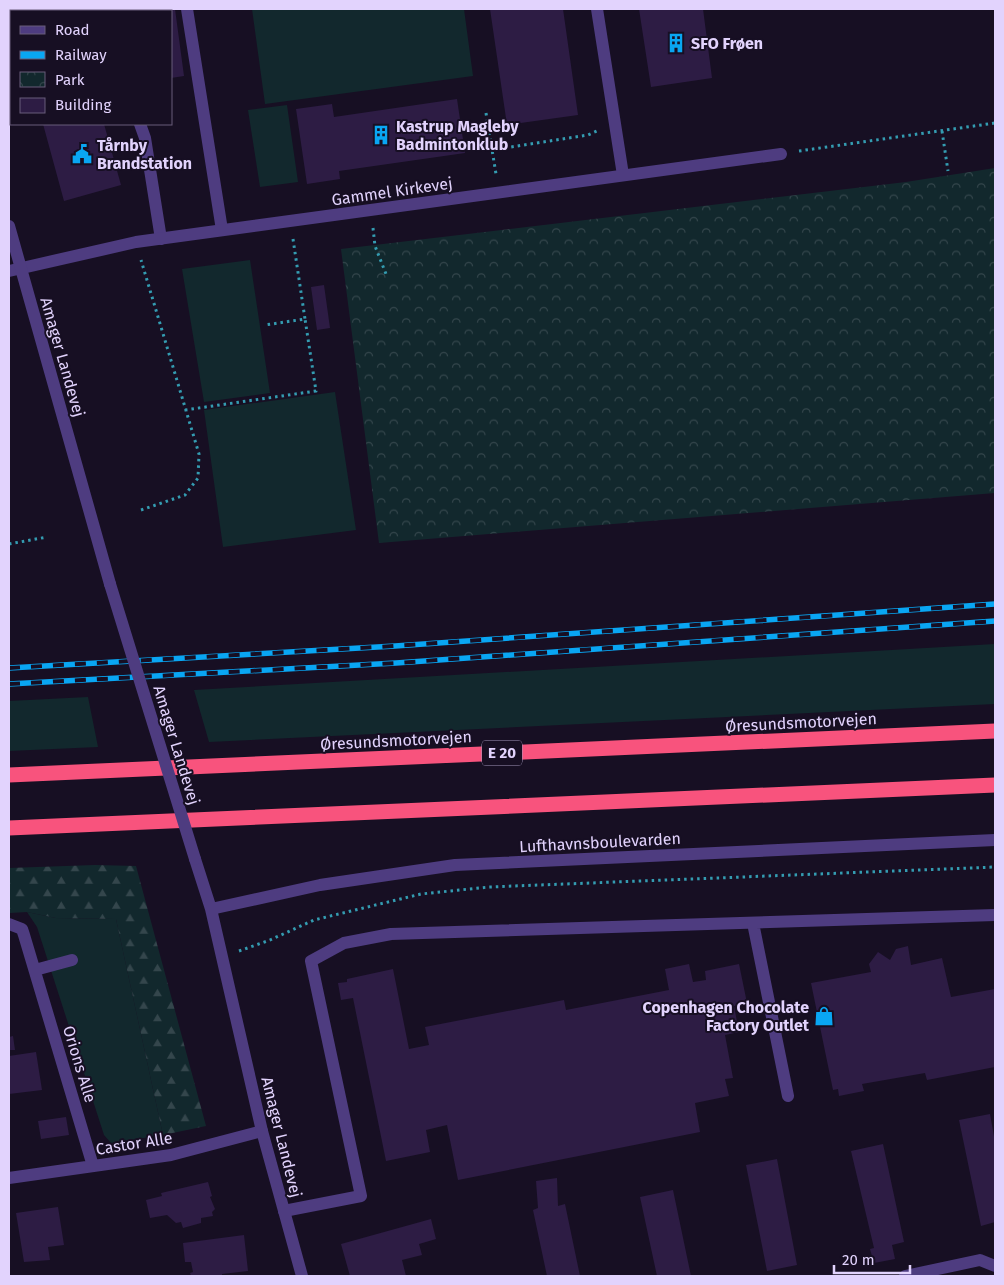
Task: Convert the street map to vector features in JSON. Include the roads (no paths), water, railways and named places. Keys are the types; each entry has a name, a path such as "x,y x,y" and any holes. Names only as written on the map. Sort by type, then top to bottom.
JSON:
{"highway":[{"name":"Øresundsmotorvejen","path":"9,775 995,731"},
{"path":"9,828 995,785"}],"street":[{"path":"187,9 222,230"},
{"path":"597,9 623,175"},
{"path":"140,125 145,138 161,239"},
{"name":"Gammel Kirkevej","path":"15,269 136,242 781,154"},
{"name":"Amager Landevej","path":"9,226 15,269 211,909 262,1131 302,1276"},
{"name":"Lufthavnsboulevarden","path":"211,909 320,885 454,865 995,840"},
{"path":"284,1211 361,1196 311,961 344,944 391,934 995,915"},
{"path":"753,923 788,1096"},
{"name":"Orions Alle","path":"9,924 22,929 93,1166"},
{"path":"35,970 72,960"},
{"name":"Castor Alle","path":"9,1178 171,1155 262,1131"},
{"path":"905,1276 980,1260 995,1266"}],"railway":[{"path":"9,668 395,646 995,604"},
{"path":"9,684 396,663 995,621"}],"place":[{"name":"SFO Frøen","path":"676,43"},
{"name":"Kastrup Magleby Badmintonklub","path":"381,135"},
{"name":"Tårnby Brandstation","path":"82,154"},
{"name":"Copenhagen Chocolate Factory Outlet","path":"824,1016"}]}
